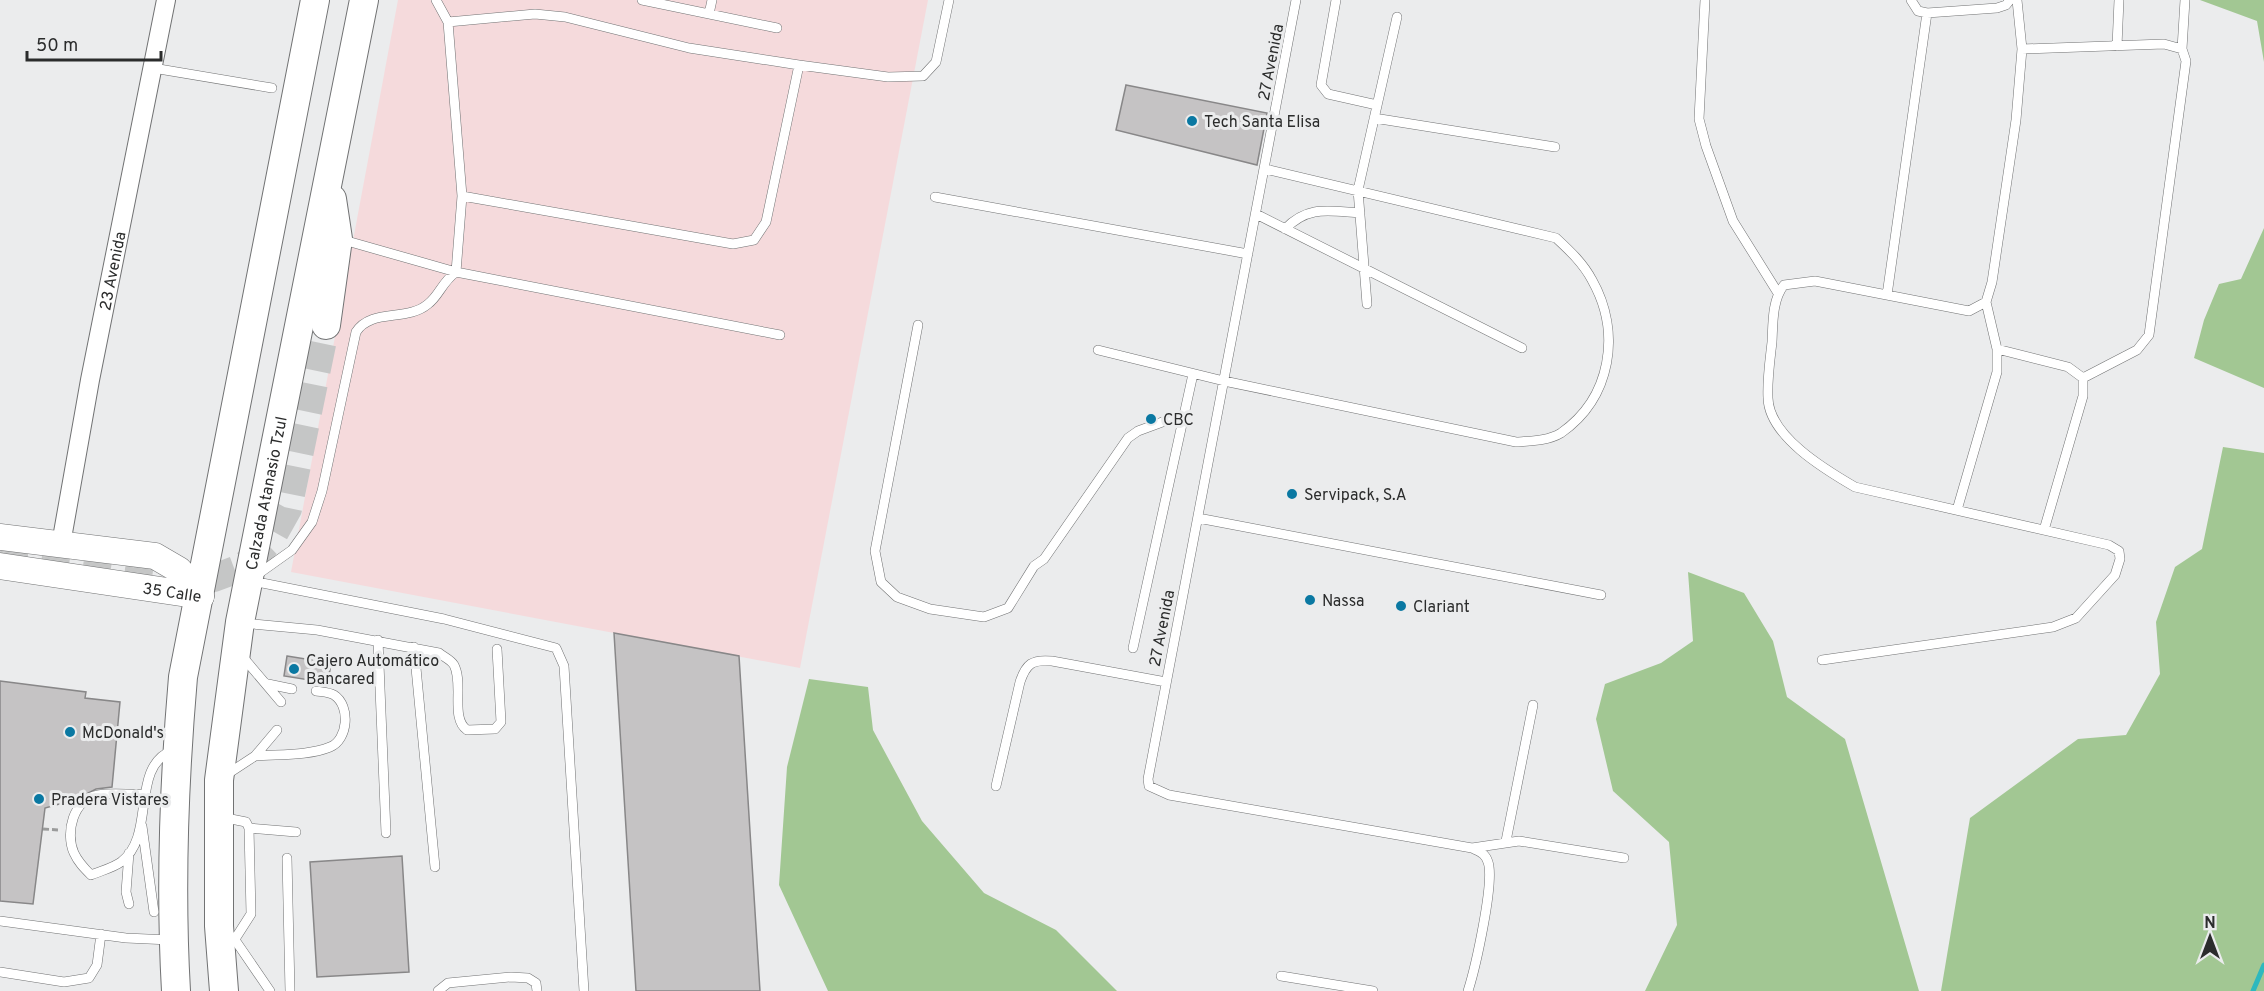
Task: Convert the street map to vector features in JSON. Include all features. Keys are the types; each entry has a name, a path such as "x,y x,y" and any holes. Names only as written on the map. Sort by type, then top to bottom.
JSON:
{"main road":[{"path":"176,991 173,940 177,748 183,676 201,596 315,0"},
{"name":"Calzada Atanasio Tzul","path":"224,991 227,932 219,817 219,780 240,622 364,0"},
{"path":"355,48 377,17 381,0"},
{"path":"326,325 338,239 329,178"}],"street":[{"name":"23 Avenida","path":"61,544 90,380 166,0"},
{"name":"35 Calle","path":"0,537 155,556 169,562 179,570 201,596"},
{"name":"35 Calle","path":"0,566 201,596"}],"lane":[{"path":"249,580 292,550 312,522 322,490 356,332 362,323 374,318 403,314 428,304 444,281 456,272 462,196 448,22 436,0"},
{"path":"642,0 777,28"},
{"path":"709,14 712,0"},
{"path":"448,22 535,14 565,17 689,48 869,75 908,78 923,76 936,62 949,0"},
{"name":"27 Avenida","path":"1296,0 1148,779 1153,790 1169,795 1472,848"},
{"path":"1336,0 1321,85 1328,94 1377,105"},
{"path":"1705,0 1699,119 1706,146 1734,221 1778,293"},
{"path":"1911,0 1918,11 1927,14 1997,8 2010,0"},
{"path":"1958,510 1998,372 1998,349 1986,302 1992,282 2013,143 2022,49 2017,0"},
{"path":"2117,46 2119,0"},
{"path":"2083,378 2137,350 2149,335 2186,61 2182,49 2185,0"},
{"path":"1887,295 1927,14"},
{"path":"1367,304 1358,190 1397,17"},
{"path":"2022,49 2164,44 2182,49"},
{"path":"462,196 733,244 754,240 766,222 799,65"},
{"path":"153,68 272,88"},
{"path":"1374,118 1555,147"},
{"path":"1098,350 1192,374 1516,442 1538,441 1560,434 1593,403 1608,369 1606,319 1593,282 1569,250 1556,238 1264,169"},
{"path":"935,197 1248,254"},
{"path":"1285,229 1297,217 1309,212 1360,213"},
{"path":"1256,214 1522,348"},
{"path":"338,239 456,272 780,335"},
{"path":"1822,660 2053,627 2076,618 2115,575 2119,550 2109,545 1855,487 1820,466 1773,421 1767,399 1778,293 1784,285 1794,281 1815,281 1969,310 1986,302"},
{"path":"918,325 875,550 881,582 897,597 930,609 984,617 1008,608 1034,566 1044,560 1128,438 1138,431 1185,414"},
{"path":"1998,349 2068,367 2083,378"},
{"path":"1133,648 1192,374"},
{"path":"2044,530 2083,396 2083,378"},
{"path":"1198,518 1601,595"},
{"path":"249,580 444,619 556,648 564,666 585,991"},
{"path":"240,622 317,630 439,653 453,663 459,680 459,721 467,730 495,729 501,722 497,649"},
{"path":"378,640 386,834"},
{"path":"414,647 435,867"},
{"path":"237,651 268,684 281,702"},
{"path":"996,786 1025,667 1034,661 1052,662 1166,682"},
{"path":"268,684 292,689"},
{"path":"255,756 320,750 336,743 341,737 345,721 344,708 334,695 316,691"},
{"path":"1506,842 1533,705"},
{"path":"219,780 255,756 277,730"},
{"path":"154,912 142,824 145,794 150,773 160,755 177,748"},
{"path":"142,824 129,853 121,863 91,875 80,864 72,848 70,831 80,807 97,795 145,794"},
{"path":"219,817 246,822 249,828 251,914 227,932 270,991"},
{"path":"249,828 296,832"},
{"path":"1472,848 1519,841 1624,858"},
{"path":"1468,991 1479,947 1490,876 1489,864 1484,853 1472,848"},
{"path":"129,853 126,892 129,904"},
{"path":"287,858 290,991"},
{"path":"0,921 101,934 173,940"},
{"path":"0,972 64,982 89,978 97,965 101,934"},
{"path":"1281,976 1373,991"},
{"path":"438,991 448,983 511,977 528,978 536,983 537,991"}],"shaded area":[{"path":"398,0 928,0 800,668 291,572"}],"green space":[{"path":"2200,0 2264,0 2264,62 2257,21"},
{"path":"2264,228 2264,388 2194,358 2204,320 2219,284 2241,279"},
{"path":"2223,447 2264,453 2264,991 1941,991 1970,818 2078,739 2126,735 2160,674 2156,622 2175,567 2202,549"},
{"path":"1688,572 1744,593 1773,641 1787,697 1845,739 1919,991 1645,991 1677,925 1669,842 1613,791 1596,719 1605,684 1661,663 1693,641"},
{"path":"809,679 868,687 873,730 922,821 984,893 1056,930 1117,991 828,991 779,885 787,767"}],"building":[{"name":"Tech Santa Elisa","path":"1126,85 1267,113 1257,165 1116,130"},
{"path":"614,633 739,656 760,991 636,991"},
{"path":"287,656 331,663 328,683 284,676"},
{"name":"Pradera Vistares","path":"0,681 86,692 85,698 120,702 112,787 96,789 77,799 45,808 33,904 0,901"},
{"path":"402,856 409,972 317,977 310,862"}],"waterway":[{"path":"2253,991 2264,965"}],"tunnel":[{"path":"0,553 160,576 214,578 243,567 270,541 288,509 326,325"}],"place":[{"name":"Tech Santa Elisa","path":"1192,121"},
{"name":"CBC","path":"1151,419"},
{"name":"Servipack, S.A","path":"1292,494"},
{"name":"Nassa","path":"1310,600"},
{"name":"Clariant","path":"1401,606"},
{"name":"Cajero Automático Bancared","path":"294,669"},
{"name":"McDonald's","path":"70,732"},
{"name":"Pradera Vistares","path":"39,799"}]}
